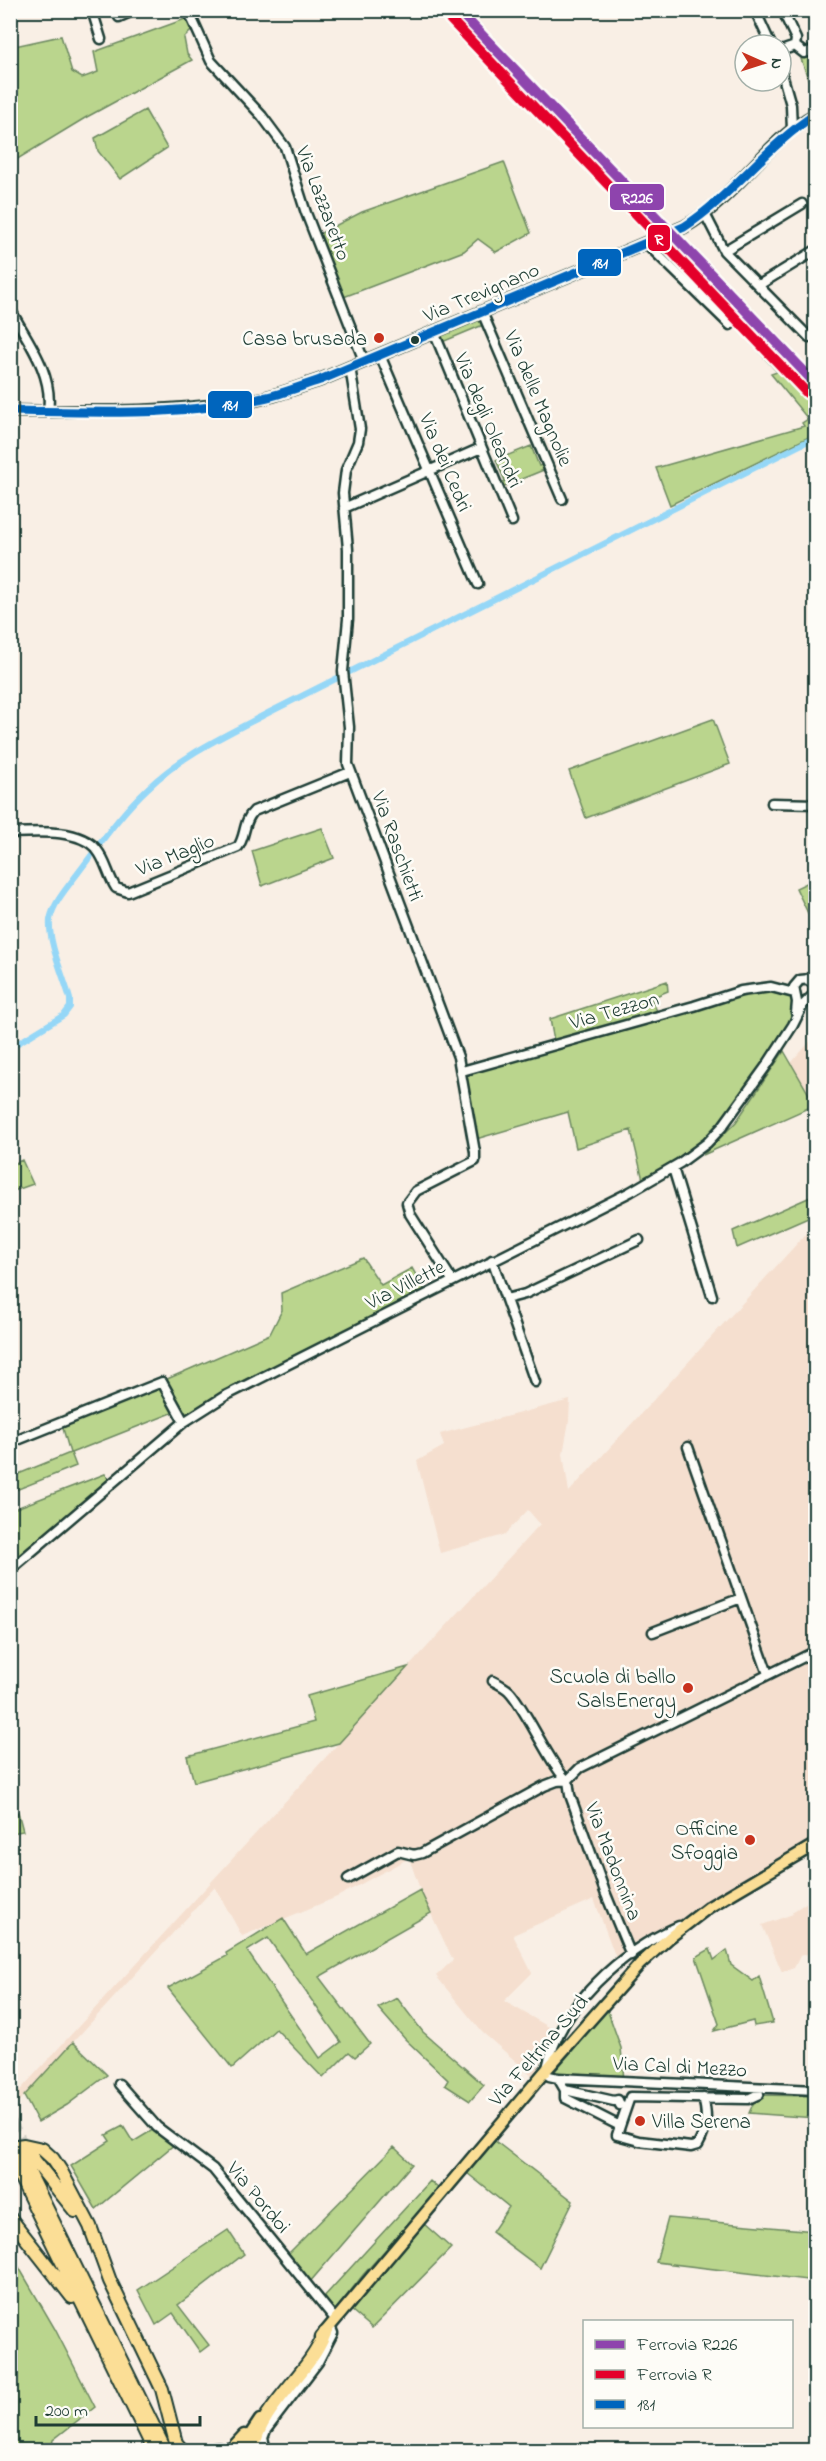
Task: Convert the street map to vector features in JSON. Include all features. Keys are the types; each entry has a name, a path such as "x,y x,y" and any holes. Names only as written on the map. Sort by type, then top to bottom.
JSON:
{"highway":[{"path":"17,2152 68,2202 97,2248 162,2389 176,2444 182,2451"},
{"path":"17,2152 154,2451"},
{"path":"17,2152 165,2451"},
{"path":"10,2218 70,2292 109,2368 123,2386"},
{"path":"254,2451 261,2425 314,2355 330,2326"},
{"path":"133,2406 148,2451"}],"main road":[{"name":"Via Trevignano","path":"10,411 124,411 254,400 278,394 434,333 684,227 705,214 792,130 813,115"},
{"name":"Via Feltrina Sud","path":"207,2451 232,2448 239,2441 270,2405 330,2326 628,1976 687,1923 731,1893 816,1844"},
{"name":"Via Feltrina Sud","path":"240,2451 270,2405"}],"street":[{"path":"92,10 101,39"},
{"path":"117,10 119,17 135,10"},
{"name":"Via Lazzaretto","path":"188,10 211,61 262,116 285,147 306,213 364,361"},
{"path":"755,10 766,33"},
{"path":"789,10 786,18 796,39 795,46 804,53 816,50"},
{"path":"788,93 791,105 792,130"},
{"path":"791,105 797,113 813,115"},
{"path":"724,251 802,204"},
{"path":"705,214 724,251 809,337"},
{"path":"647,244 730,325"},
{"path":"759,285 816,250"},
{"path":"10,309 46,377 50,397 48,411"},
{"name":"Via delle Magnolie","path":"482,312 562,499"},
{"name":"Via degli Oleandri","path":"434,333 512,521"},
{"name":"Via dei Cedri","path":"380,355 478,584"},
{"name":"Via Raschietti","path":"350,367 360,436 346,470 343,493 348,585 344,675 350,772 462,1071 476,1152 475,1161 416,1191 407,1203 410,1214 452,1280"},
{"path":"344,508 481,448"},
{"name":"Via Maglio","path":"10,833 58,833 83,839 95,848 116,888 121,892 132,891 238,847 244,836 247,819 258,808 350,772"},
{"path":"772,803 816,804"},
{"path":"796,1017 794,987 797,982 813,988"},
{"name":"Via Tezzon","path":"462,1071 741,991 790,986 797,982"},
{"name":"Via Tezzon","path":"777,987 795,995"},
{"path":"795,995 813,988"},
{"name":"Via Villette","path":"10,1570 184,1422 225,1396 673,1168 707,1143 722,1127 767,1065 813,988"},
{"path":"673,1168 712,1296"},
{"path":"506,1299 525,1294 639,1240"},
{"path":"492,1260 535,1382"},
{"path":"10,1443 162,1383 184,1422"},
{"path":"688,1447 768,1674"},
{"path":"653,1632 741,1598"},
{"path":"348,1879 398,1851 414,1855 422,1853 544,1786 556,1781 568,1780 577,1769 816,1651"},
{"path":"493,1682 512,1693 561,1776 568,1780"},
{"name":"Via Madonnina","path":"568,1780 567,1786 604,1892 631,1955"},
{"name":"Via Madonnina","path":"545,2071 550,2051 560,2031 586,1993 631,1955 662,1934 687,1923"},
{"name":"Via Cal di Mezzo","path":"545,2071 549,2076 558,2078 816,2090"},
{"path":"558,2078 565,2090 565,2098 620,2126"},
{"name":"Via Pordoi","path":"119,2084 157,2127 213,2169 330,2326"},
{"path":"565,2090 620,2104 630,2097 748,2099 759,2094"},
{"path":"620,2104 620,2126 617,2135 639,2141 691,2147 698,2145 704,2135 707,2121 703,2098"},
{"name":"Via Feltrina Sud","path":"266,2451 263,2438 266,2430 318,2362 333,2334 330,2326"}],"shaded area":[{"path":"448,11 466,11 673,227 661,232"},
{"path":"680,234 815,376 815,395 668,240"},
{"path":"815,1036 815,1106 791,1063"},
{"path":"815,1224 815,1838 705,1904 675,1925 636,1945 617,1961 594,1899 513,1935 532,1973 504,2001 554,2030 534,2077 482,2032 436,1976 453,1960 422,1895 409,1858 337,1897 242,1936 215,1887 11,2110 10,2101 540,1524 528,1510 504,1535 440,1553 417,1461 444,1446 440,1434 570,1400 563,1454 569,1492"},
{"path":"815,1897 815,1952 800,1956 794,1968 782,1972 762,1925 793,1914 792,1912"}],"green space":[{"path":"188,18 193,29 184,38 187,54 192,60 85,118 11,163 10,47 61,36 72,72 82,78 98,72 94,52"},
{"path":"815,53 815,85 811,87 801,59"},
{"path":"145,110 167,148 120,179 98,151 95,138"},
{"path":"504,162 531,233 496,252 478,239 464,251 341,298 317,235 362,212"},
{"path":"668,240 815,395 815,434 670,505 656,468 804,426 802,423 808,419 771,374 777,372 688,274 654,246"},
{"path":"476,317 483,325 440,343 439,333"},
{"path":"531,446 539,466 544,464 546,469 502,487 501,483 505,481 496,460"},
{"path":"713,719 730,764 586,818 569,771"},
{"path":"322,828 334,858 262,886 252,851"},
{"path":"815,879 815,928 796,888"},
{"path":"667,981 668,991 651,998 657,1011 554,1041 550,1019"},
{"path":"764,991 790,996 793,1009 787,1027 766,1063 722,1122 698,1146 643,1180 631,1130 576,1148 568,1112 476,1139 466,1075 672,1015"},
{"path":"784,1051 815,1105 703,1155 736,1122"},
{"path":"22,1160 33,1184 11,1192 11,1165"},
{"path":"815,1195 815,1214 737,1248 733,1231"},
{"path":"363,1258 381,1285 412,1268 425,1291 222,1395 181,1422 177,1411 71,1453 76,1466 11,1492 11,1477 70,1453 62,1425 270,1334 282,1310 281,1293"},
{"path":"105,1474 111,1481 11,1568 11,1556 18,1552 11,1540 11,1510"},
{"path":"408,1667 339,1743 194,1782 187,1756 314,1722 307,1696"},
{"path":"18,1812 23,1831 11,1833 11,1815"},
{"path":"420,1890 431,1913 319,1977 370,2044 355,2057 349,2052 323,2078 276,2029 232,2068 168,1988 227,1956 226,1953 283,1918 306,1954","holes":["268,1938 341,2042 320,2058 247,1951"]},
{"path":"710,1949 714,1960 727,1950 731,1965 753,1981 759,1976 773,2023 754,2026 753,2021 714,2031 719,2024 696,1957"},
{"path":"397,1998 423,2032 484,2085 470,2101 445,2085 448,2080 405,2039 378,2008"},
{"path":"607,2009 621,2048 624,2080 550,2077"},
{"path":"73,2042 107,2075 67,2105 38,2122 24,2096"},
{"path":"757,2095 815,2096 815,2118 749,2113"},
{"path":"123,2126 133,2142 156,2128 176,2143 96,2209 71,2166 110,2141 106,2135"},
{"path":"495,2141 573,2201 540,2268 492,2232 509,2207 467,2173"},
{"path":"394,2147 412,2164 309,2283 287,2255"},
{"path":"430,2181 439,2189 363,2275 334,2312 322,2299"},
{"path":"668,2218 815,2231 815,2281 656,2262"},
{"path":"424,2224 451,2248 372,2328 350,2309"},
{"path":"228,2230 244,2254 178,2305 209,2345 200,2352 173,2313 156,2325 138,2290"},
{"path":"10,2252 55,2329 95,2407 53,2440 51,2450 11,2450"}],"waterway":[{"path":"10,1048 64,1015 70,1007 70,999 51,939 50,920 58,900 130,807 175,765 205,746 268,713 816,437"}],"tunnel":[{"path":"10,2121 26,2150"}],"rail line":[{"name":"R226","path":"458,10 816,384"},
{"name":"R","path":"449,18 807,393"}],"transit line":[{"name":"181","path":"10,411 137,412 201,408 270,396 320,380 684,227 718,200 781,141 816,114"}],"place":[{"name":"Casa brusada","path":"379,338"},
{"name":"Scuola di ballo SalsEnergy","path":"688,1688"},
{"name":"Officine Sfoggia","path":"750,1840"},
{"name":"Villa Serena","path":"640,2121"}]}
